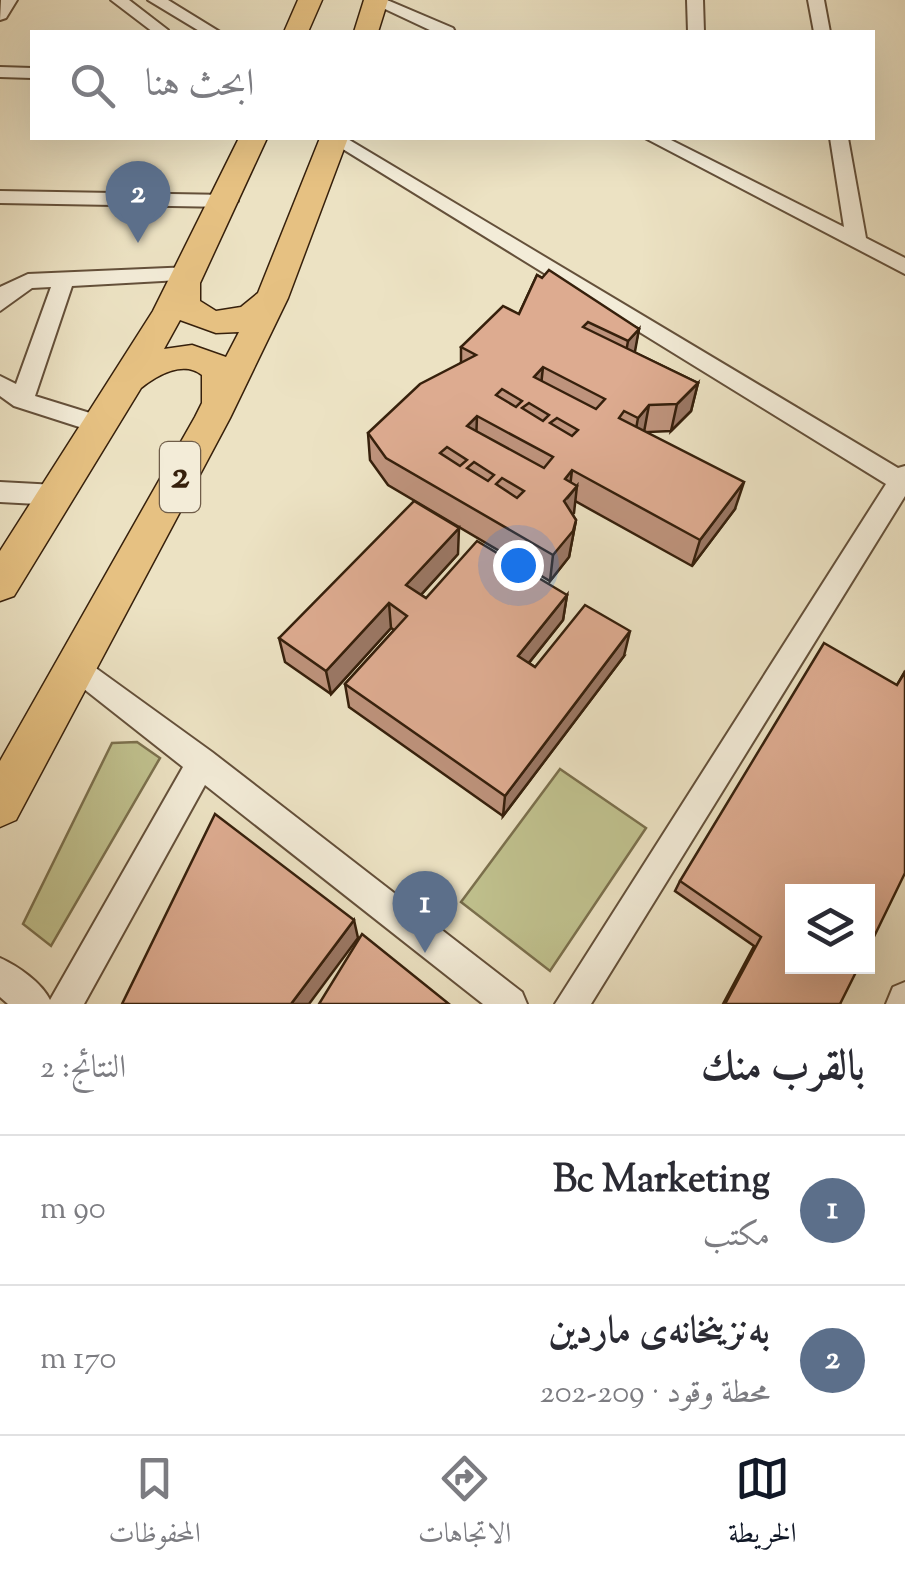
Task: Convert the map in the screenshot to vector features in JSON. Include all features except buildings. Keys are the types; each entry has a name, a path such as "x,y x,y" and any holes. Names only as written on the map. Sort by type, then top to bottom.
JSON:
{"highway":[{"path":"297,30 308,1"},
{"path":"367,30 376,1"},
{"name":"2","path":"0,584 188,280 228,200 252,140"},
{"name":"2","path":"0,804 220,403 272,298 333,140"},
{"path":"188,280 184,304 191,313 208,321 246,318 272,298"},
{"path":"122,387 152,362 191,356 205,360 219,372 224,388 220,403"}],"street":[{"path":"0,15 9,0"},
{"path":"119,0 160,30"},
{"path":"156,0 208,30"},
{"path":"695,0 696,30"},
{"path":"816,0 822,30"},
{"path":"376,1 442,30"},
{"path":"0,72 30,72"},
{"path":"337,140 904,480 572,1004"},
{"path":"658,140 905,267"},
{"path":"700,140 701,162"},
{"path":"839,140 856,241"},
{"path":"0,197 228,200"},
{"path":"22,400 64,279"},
{"path":"0,304 6,294 28,280 188,280"},
{"path":"0,384 22,400 98,424"},
{"path":"0,492 56,495"},
{"path":"75,665 510,1004"},
{"path":"65,1004 202,762"},
{"path":"0,975 34,1004"}],"green space":[{"path":"137,742 160,758 51,946 23,924 112,743"},
{"path":"560,769 646,828 550,971 461,902"}],"place":[{"name":"بەنزینخانەی ماردین","path":"138,243"},
{"name":"Bc Marketing","path":"425,953"}]}
